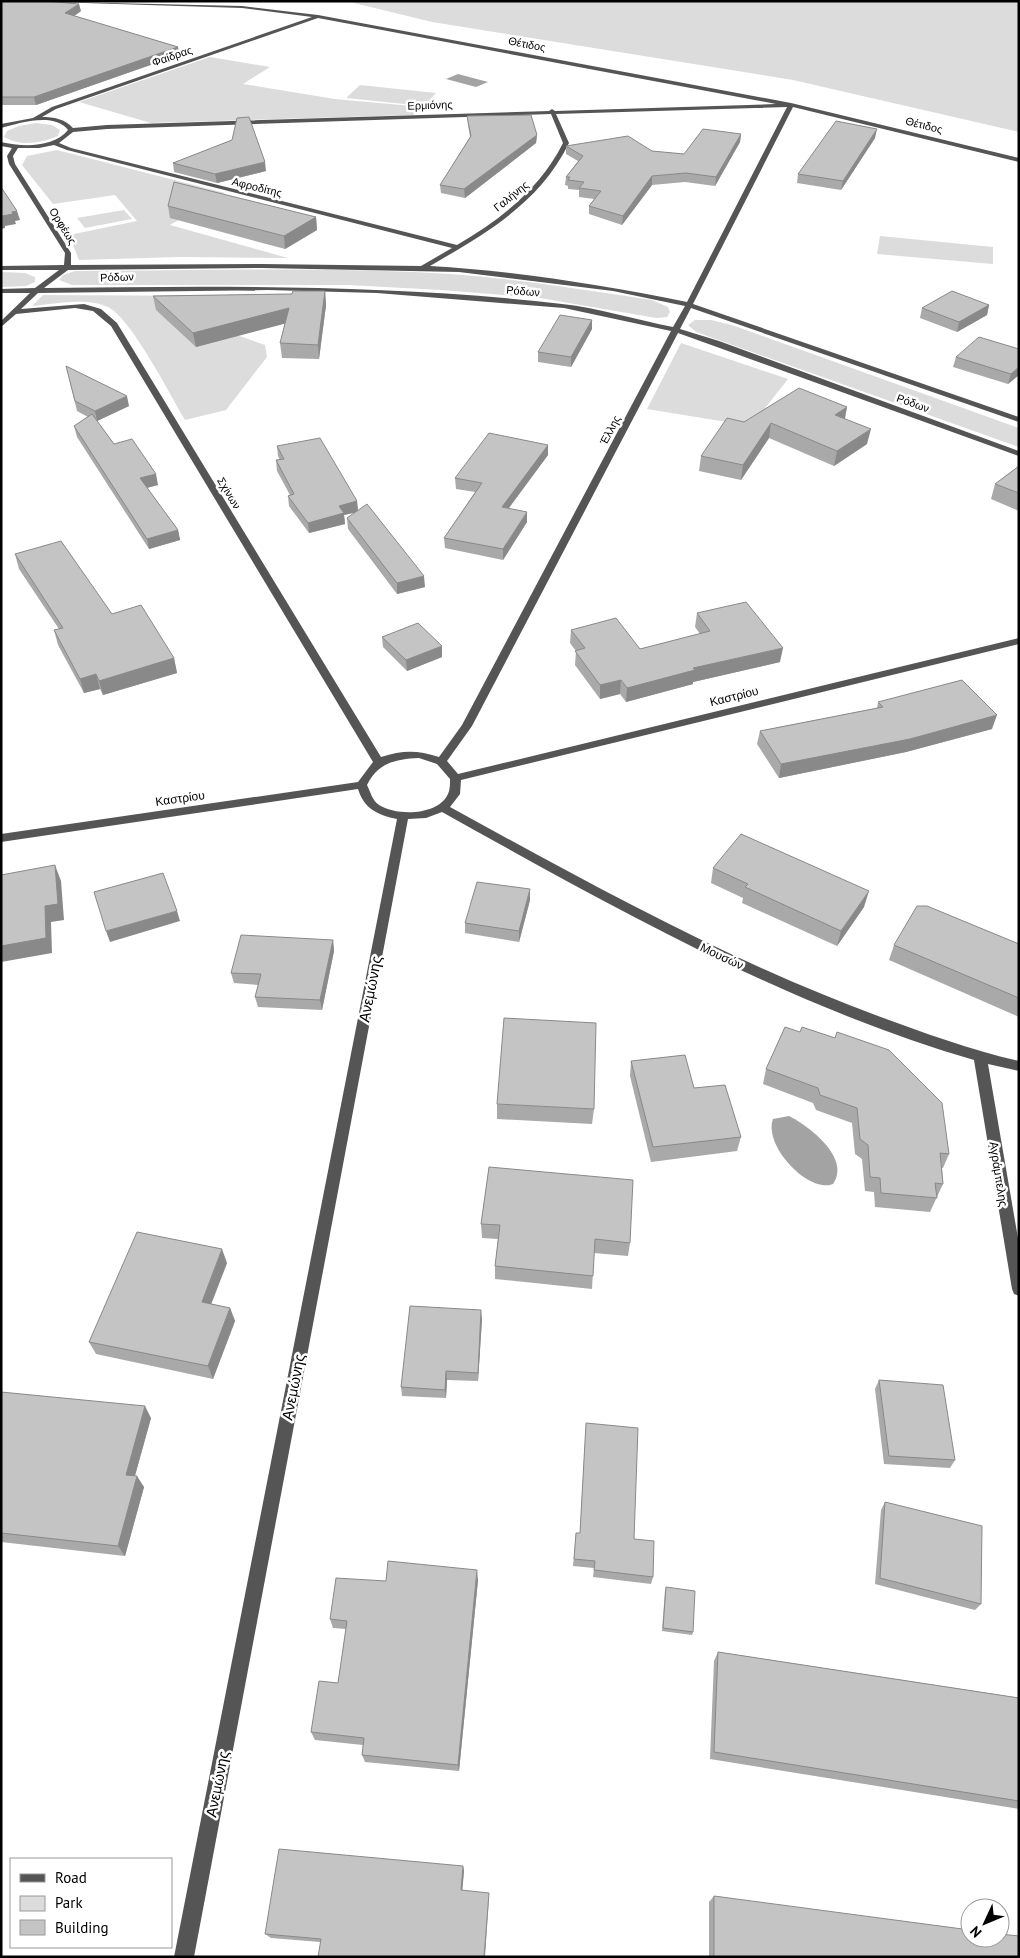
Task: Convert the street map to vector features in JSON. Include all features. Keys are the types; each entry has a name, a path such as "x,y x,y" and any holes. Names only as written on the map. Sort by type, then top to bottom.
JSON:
{"street":[{"name":"Θέτιδος","path":"24,1 250,7 318,16 791,105 1019,160"},
{"name":"Φαίδρας","path":"35,119 54,108 318,16"},
{"name":"Ερμιόνης","path":"71,130 107,127 552,111 791,105"},
{"name":"Έλλης","path":"441,761 467,726 689,305 791,105"},
{"name":"Γαλήνης","path":"423,268 508,213 539,186 560,158 566,144 552,111"},
{"path":"1,126 35,119 57,120 69,126 71,130 69,134 53,142 16,146 1,144"},
{"name":"Αφροδίτης","path":"53,142 79,152 457,247"},
{"name":"Ορφέως","path":"16,146 10,156 12,164 68,253 68,266"},
{"path":"1,325 36,291 68,266"},
{"name":"Ρόδων","path":"1,268 68,266 423,268 546,280 613,289 689,305 1019,420"},
{"name":"Ρόδων","path":"1,291 131,288 378,291 564,306 675,330 716,343 1019,454"},
{"name":"Σχίνων","path":"16,312 77,307 92,308 101,313 114,325 378,762"},
{"name":"Καστρίου","path":"456,778 1019,641"},
{"path":"419,754 441,761 456,778 454,795 442,807 423,815 403,816 382,811 368,801 362,785 367,773 378,762 398,755 419,754"},
{"name":"Καστρίου","path":"1,838 362,785"},
{"name":"Μουσών","path":"442,807 589,889 723,958 847,1011 980,1058 1019,1066"},
{"name":"Ανεμώνης","path":"184,1957 403,816"},
{"name":"Αγράμπελης","path":"980,1058 1019,1290"}],"green space":[{"path":"346,1 1019,1 1019,132 793,80 432,22"},
{"path":"210,57 270,67 243,84 335,99 412,106 414,115 151,123 79,102"},
{"path":"360,85 436,93 424,106 346,98"},
{"path":"36,123 52,125 60,130 58,136 45,141 31,143 17,142 4,137 7,131 19,126"},
{"path":"57,150 225,193 170,225 288,258 179,257 79,260 69,235 137,221 115,195 53,204 22,165 27,156"},
{"path":"124,210 132,219 85,228 77,218"},
{"path":"880,236 993,247 993,264 877,254"},
{"path":"356,270 450,274 526,282 652,300 668,307 670,312 667,317 656,318 540,298 348,285 72,285 59,280 63,275 75,271"},
{"path":"1,272 25,273 35,277 35,282 26,286 1,287"},
{"path":"43,295 220,296 188,318 265,345 267,357 226,410 185,420 150,358 117,314 108,307 90,302 32,306"},
{"path":"695,320 711,320 732,325 1019,428 1019,447 696,332 688,325"},
{"path":"681,343 788,379 751,426 647,409"}],"shaded area":[{"path":"458,74 488,82 476,87 446,79"},
{"path":"789,1116 807,1127 825,1144 832,1154 837,1164 837,1174 833,1184 823,1185 812,1182 801,1175 781,1154 772,1130 773,1119"}],"building":[{"path":"1,1 46,1 79,4 65,13 178,47 34,97 1,97"},
{"path":"531,115 537,135 464,189 440,185 471,136 467,116"},
{"path":"249,117 265,162 215,174 173,163 232,140 237,118"},
{"path":"836,121 877,129 843,181 798,174"},
{"path":"703,129 741,134 716,177 686,173 652,176 623,216 589,206 601,191 579,188 584,182 568,180 570,177 566,177 583,156 566,146 628,136 652,151 684,154"},
{"path":"174,182 316,217 284,236 168,206"},
{"path":"1,187 17,211 12,212 13,214 2,216 3,219 1,219"},
{"path":"293,291 325,291 318,345 280,343 289,308 193,333 153,296 292,294"},
{"path":"952,291 989,305 959,322 922,308"},
{"path":"560,315 592,320 571,357 538,352"},
{"path":"979,337 1019,349 1019,367 1011,374 956,357"},
{"path":"66,366 127,396 95,411 75,401"},
{"path":"799,388 847,407 835,415 871,429 837,451 771,423 743,465 701,456 727,418 744,422"},
{"path":"92,414 114,444 132,439 156,474 140,478 178,530 147,539 74,426"},
{"path":"489,433 548,445 502,507 527,512 503,549 444,538 482,483 455,478"},
{"path":"320,438 357,501 339,506 344,513 308,523 288,496 294,494 276,460 284,459 277,446"},
{"path":"1019,466 1019,493 995,484"},
{"path":"367,504 424,576 397,583 347,518"},
{"path":"61,541 112,614 141,605 174,658 99,681 96,674 80,679 54,630 63,628 15,554"},
{"path":"746,602 783,648 693,668 695,670 627,688 621,680 600,685 575,651 585,648 571,630 616,618 640,649 710,631 697,613"},
{"path":"418,623 442,646 406,660 382,637"},
{"path":"962,680 997,715 910,739 781,764 760,731 883,707 878,702"},
{"path":"741,834 869,891 841,931 745,887 748,884 713,868"},
{"path":"55,865 58,904 45,906 46,938 1,946 1,875"},
{"path":"163,873 177,911 106,931 94,892"},
{"path":"477,882 530,889 519,931 465,923"},
{"path":"917,906 927,906 1019,944 1019,998 894,945"},
{"path":"241,935 333,940 320,1000 255,997 261,974 231,973"},
{"path":"504,1018 596,1023 594,1109 497,1104"},
{"path":"785,1027 800,1032 802,1027 835,1038 837,1032 889,1050 942,1103 949,1154 940,1153 943,1184 935,1183 937,1198 881,1193 880,1178 870,1177 868,1145 860,1139 857,1108 820,1095 818,1088 766,1069"},
{"path":"685,1055 694,1088 725,1085 741,1137 653,1147 631,1061"},
{"path":"489,1167 633,1180 630,1243 595,1239 593,1276 495,1266 500,1225 481,1224"},
{"path":"137,1232 222,1249 202,1302 230,1308 208,1366 89,1342"},
{"path":"410,1306 481,1310 478,1373 446,1371 445,1390 401,1387"},
{"path":"879,1380 943,1385 955,1460 889,1456"},
{"path":"1,1392 145,1406 126,1475 137,1476 118,1546 1,1533"},
{"path":"586,1423 638,1428 634,1539 654,1541 653,1577 594,1570 595,1561 574,1559 576,1533 580,1533"},
{"path":"885,1502 982,1526 981,1604 880,1578"},
{"path":"388,1561 477,1570 458,1765 362,1755 364,1738 311,1732 319,1681 338,1683 347,1621 330,1619 336,1578 386,1581"},
{"path":"666,1587 695,1591 693,1632 663,1628"},
{"path":"718,1652 1019,1698 1019,1801 714,1752"},
{"path":"279,1849 463,1866 461,1890 489,1893 484,1957 318,1957 321,1939 265,1934"},
{"path":"714,1896 960,1929 960,1948 1010,1948 1010,1935 1019,1936 1019,1957 714,1957"}]}
